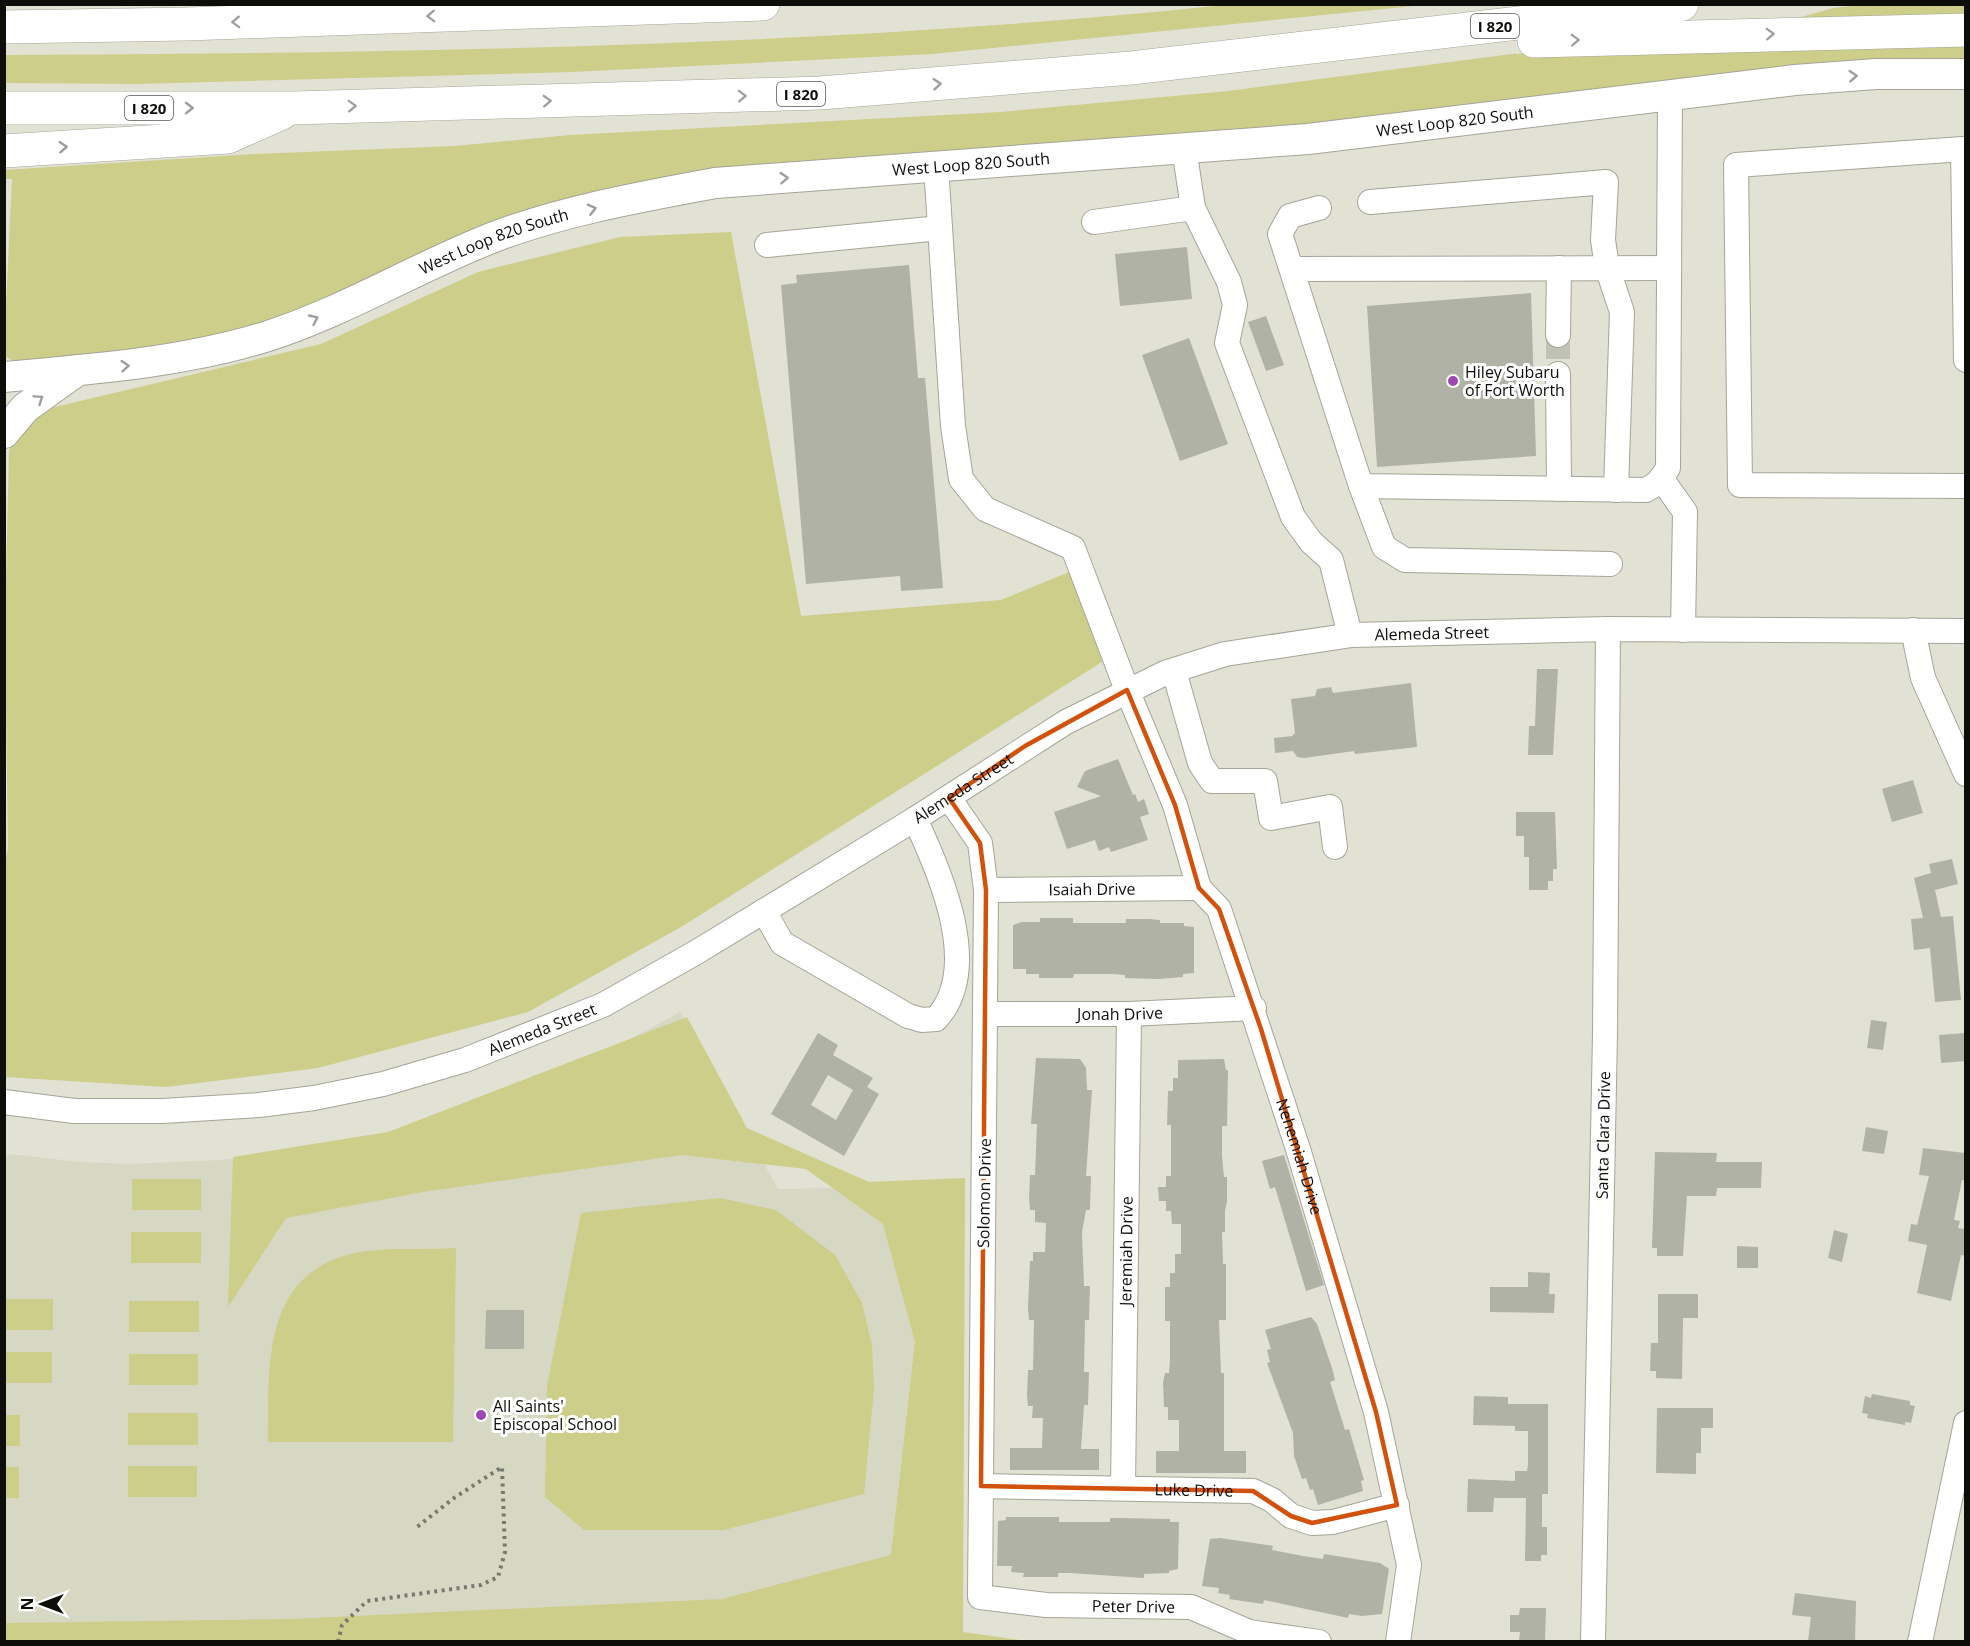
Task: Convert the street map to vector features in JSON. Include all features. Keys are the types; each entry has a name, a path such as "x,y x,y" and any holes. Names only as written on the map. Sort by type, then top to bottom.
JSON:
{"highway":[{"path":"65,4 187,24"},
{"path":"4,27 187,24 763,4"},
{"name":"I 820","path":"4,108 294,108 820,93 1131,68 1682,4"},
{"path":"1307,48 1965,30"},
{"path":"4,151 228,137 294,108"}],"main road":[{"name":"West Loop 820 South","path":"4,377 159,363 264,338 305,323 495,237 551,219 636,198 715,183 1308,139 1795,80 1876,75 1965,75"},
{"path":"4,433 25,408 78,370"}],"street":[{"path":"1361,486 1646,490 1661,478 1668,468 1670,94"},
{"path":"1184,148 1193,208 1229,282 1235,305 1227,343 1293,517 1311,542 1331,560 1350,635"},
{"path":"1965,360 1963,149 1736,165 1740,485 1965,486"},
{"name":"Nehemiah Drive","path":"936,166 952,426 962,479 985,509 1073,548 1127,690 1175,806 1199,888 1219,909 1254,1008 1376,1412 1409,1565 1398,1641"},
{"path":"1370,202 1606,182 1603,240 1607,267 1622,312 1616,490"},
{"path":"1094,222 1193,208"},
{"path":"1319,208 1290,216 1280,234 1361,486 1384,547 1405,560 1610,564"},
{"path":"767,245 940,228"},
{"path":"1558,335 1559,268"},
{"path":"1292,269 1669,268"},
{"path":"1558,374 1559,489"},
{"path":"1661,478 1685,512 1683,630"},
{"name":"Alemeda Street","path":"4,1101 74,1112 163,1112 270,1103 383,1084 465,1060 603,1005 915,819 1025,746 1127,690 1225,654 1350,635 1608,629 1965,631"},
{"name":"Santa Clara Drive","path":"1593,1641 1605,1034 1608,629"},
{"path":"1913,630 1923,678 1965,774"},
{"path":"1174,671 1200,764 1212,781 1265,781 1271,818 1330,807 1335,847"},
{"name":"Solomon Drive","path":"949,798 980,843 986,890 980,1597"},
{"path":"764,911 782,943 908,1016 922,1020 936,1019 952,998 956,974 954,938 940,873 915,819"},
{"name":"Isaiah Drive","path":"986,890 1199,888"},
{"name":"Jonah Drive","path":"985,1014 1129,1014 1254,1008"},
{"name":"Jeremiah Drive","path":"1123,1487 1129,1014"},
{"path":"1920,1641 1965,1423"},
{"name":"Luke Drive","path":"981,1486 1253,1491 1272,1500 1291,1516 1312,1523 1333,1522 1397,1505"},
{"name":"Peter Drive","path":"980,1597 1046,1605 1191,1606 1249,1632 1319,1641"}],"path":[{"path":"339,1641 342,1625 368,1601 481,1584 498,1577 505,1552 502,1467 454,1498 417,1527"}],"highlighted area":[{"path":"1127,690 1175,805 1199,888 1219,909 1261,1029 1376,1412 1397,1505 1312,1523 1291,1516 1253,1491 981,1486 986,890 980,843 949,798 1025,746"}],"shaded area":[{"name":"All Saints' Episcopal School","path":"680,1012 778,1189 959,1185 958,1641 5,1642 4,1158 10,1154 80,1162 130,1164 219,1160 275,1155 399,1132 619,1045"}],"green space":[{"path":"1225,5 1424,5 932,54 572,72 138,84 5,83 5,55 463,49 768,39 1073,19"},
{"path":"1859,5 1965,5 1965,19 1791,20 1833,8"},
{"path":"1896,40 1965,43 1965,58 1829,62 1482,109 673,183 330,299 239,334 133,354 16,362 6,357 4,350 12,179 5,179 4,170 255,154 454,146 570,135 1001,112 1228,91 1512,54"},
{"path":"731,232 801,616 1001,600 1074,570 1102,662 681,927 528,1012 318,1068 166,1087 5,1077 4,869 8,848 5,630 9,450 38,411 321,344 478,272 620,237"},
{"path":"687,1017 747,1128 869,1182 965,1178 963,1632 1026,1641 5,1641 5,1623 291,1619 722,1599 891,1555 915,1342 883,1224 806,1169 682,1155 423,1192 286,1218 228,1307 233,1157 388,1132"},
{"path":"132,1179 201,1179 201,1210 132,1210"},
{"path":"720,1198 776,1210 835,1255 862,1303 872,1345 874,1389 864,1494 724,1530 584,1530 545,1497 547,1386 581,1213"},
{"path":"131,1232 201,1232 201,1263 131,1263"},
{"path":"456,1248 453,1442 268,1442 271,1354 286,1302 302,1281 324,1264 355,1253 391,1249"},
{"path":"4,1299 53,1299 53,1330 5,1330"},
{"path":"129,1301 199,1301 199,1332 129,1332"},
{"path":"4,1352 52,1352 52,1383 5,1383"},
{"path":"129,1354 198,1354 198,1385 129,1385"},
{"path":"128,1413 198,1413 198,1445 128,1445"},
{"path":"5,1415 20,1415 20,1446 5,1446"},
{"path":"128,1466 197,1466 197,1497 128,1497"},
{"path":"4,1467 19,1467 19,1498 5,1498"}],"building":[{"path":"1187,247 1192,299 1120,306 1115,254"},
{"path":"909,265 918,378 925,378 943,588 901,591 900,576 806,584 781,285 797,283 796,275"},
{"name":"Hiley Subaru of Fort Worth","path":"1531,293 1536,456 1377,467 1367,306"},
{"path":"1266,316 1284,365 1266,371 1248,322"},
{"path":"1189,338 1228,444 1180,461 1142,355"},
{"path":"1537,669 1558,669 1553,755 1528,755 1529,726 1535,726"},
{"path":"1411,683 1417,747 1355,754 1354,751 1304,758 1297,757 1293,751 1275,753 1274,738 1292,736 1295,733 1291,699 1315,696 1317,689 1331,687 1333,693"},
{"path":"1118,759 1133,795 1135,794 1138,802 1144,799 1149,814 1140,817 1148,840 1111,852 1109,847 1099,851 1095,840 1067,849 1054,812 1101,796 1077,787 1085,771"},
{"path":"1913,780 1923,813 1892,822 1882,789"},
{"path":"1516,812 1555,812 1557,869 1553,869 1553,881 1548,881 1548,890 1529,890 1529,857 1524,857 1524,836 1516,836"},
{"path":"1952,859 1958,884 1935,890 1941,917 1953,916 1961,1000 1935,1002 1930,948 1914,950 1911,919 1923,918 1914,878 1931,873 1929,864"},
{"path":"1040,918 1073,918 1073,923 1126,923 1126,919 1149,919 1160,920 1160,923 1184,923 1184,926 1194,927 1194,973 1183,974 1183,977 1159,979 1125,978 1125,975 1112,974 1074,974 1073,978 1039,978 1039,974 1026,974 1026,969 1013,969 1013,925 1022,922 1040,922"},
{"path":"1871,1020 1887,1022 1883,1050 1867,1048"},
{"path":"818,1033 838,1045 833,1055 873,1078 867,1087 879,1094 844,1156 771,1114","holes":["828,1075 853,1090 836,1120 811,1105"]},
{"path":"1965,1033 1965,1061 1941,1063 1939,1035"},
{"path":"1036,1058 1080,1059 1086,1068 1087,1090 1092,1090 1086,1176 1091,1176 1090,1210 1086,1210 1082,1232 1084,1286 1090,1286 1089,1320 1085,1320 1084,1372 1089,1372 1088,1405 1084,1405 1081,1449 1099,1449 1099,1470 1010,1470 1010,1448 1042,1448 1043,1418 1032,1418 1033,1406 1028,1406 1027,1395 1028,1370 1033,1370 1034,1320 1029,1320 1028,1308 1030,1261 1033,1261 1033,1252 1045,1252 1046,1223 1035,1222 1035,1210 1030,1210 1029,1199 1030,1175 1035,1175 1037,1124 1031,1124"},
{"path":"1224,1059 1226,1070 1228,1070 1227,1126 1222,1126 1224,1177 1227,1177 1225,1232 1222,1232 1223,1264 1226,1264 1226,1320 1219,1320 1221,1373 1224,1373 1224,1451 1246,1451 1246,1473 1156,1473 1156,1451 1179,1451 1179,1420 1168,1420 1168,1407 1164,1407 1163,1383 1165,1373 1169,1373 1170,1360 1170,1321 1165,1321 1165,1287 1170,1287 1170,1273 1175,1273 1175,1254 1181,1254 1181,1224 1172,1224 1171,1211 1166,1211 1166,1201 1159,1201 1158,1187 1166,1187 1166,1176 1171,1176 1171,1125 1167,1125 1168,1091 1173,1091 1173,1078 1178,1078 1178,1060"},
{"path":"1866,1127 1888,1131 1884,1154 1862,1151"},
{"path":"1923,1148 1965,1153 1965,1180 1962,1180 1954,1220 1960,1221 1958,1228 1965,1229 1965,1256 1961,1255 1951,1301 1917,1293 1927,1245 1908,1241 1911,1224 1917,1225 1929,1176 1919,1175"},
{"path":"1655,1152 1717,1153 1716,1162 1762,1162 1761,1188 1717,1188 1716,1196 1687,1196 1683,1256 1657,1256 1657,1248 1652,1248"},
{"path":"1284,1155 1324,1285 1306,1291 1275,1187 1270,1189 1262,1161"},
{"path":"1834,1230 1848,1234 1842,1262 1828,1258"},
{"path":"1737,1246 1758,1247 1758,1268 1737,1268"},
{"path":"1528,1272 1550,1273 1549,1294 1555,1294 1554,1313 1490,1312 1490,1287 1528,1287"},
{"path":"1658,1294 1698,1294 1698,1318 1683,1318 1682,1379 1656,1378 1656,1371 1650,1371 1651,1343 1658,1343"},
{"path":"486,1310 524,1310 524,1349 485,1349"},
{"path":"1311,1317 1317,1324 1332,1368 1335,1380 1330,1382 1345,1430 1349,1429 1364,1480 1361,1481 1363,1491 1318,1505 1313,1489 1310,1490 1306,1478 1302,1479 1294,1456 1293,1433 1267,1363 1270,1362 1267,1350 1271,1349 1265,1330"},
{"path":"1872,1394 1910,1401 1910,1405 1915,1406 1911,1423 1905,1422 1905,1425 1867,1418 1868,1414 1862,1413 1865,1396 1871,1398"},
{"path":"1474,1396 1508,1397 1508,1404 1548,1404 1548,1494 1542,1494 1542,1527 1547,1527 1547,1555 1541,1555 1541,1561 1525,1561 1526,1498 1494,1498 1493,1512 1467,1512 1468,1479 1515,1481 1515,1471 1527,1471 1528,1465 1528,1431 1515,1431 1515,1426 1473,1425"},
{"path":"1657,1408 1713,1408 1713,1428 1701,1428 1701,1453 1696,1453 1696,1474 1656,1473"},
{"path":"1006,1517 1059,1517 1059,1522 1110,1522 1110,1518 1170,1519 1170,1522 1179,1522 1178,1569 1169,1571 1169,1573 1144,1574 1144,1578 1070,1573 1058,1573 1058,1577 1023,1577 1024,1573 1011,1572 1012,1566 997,1566 998,1521 1006,1520"},
{"path":"1220,1538 1273,1546 1272,1550 1303,1556 1323,1559 1324,1554 1380,1563 1389,1569 1382,1614 1362,1616 1349,1614 1348,1618 1264,1600 1263,1604 1229,1599 1230,1595 1218,1593 1219,1588 1202,1586 1210,1539"},
{"path":"1795,1593 1856,1601 1855,1641 1808,1641 1811,1617 1792,1615"},
{"path":"1520,1608 1546,1608 1545,1641 1519,1641 1520,1632 1510,1632 1510,1615 1519,1615"}],"tunnel":[{"path":"1558,335 1558,374"}],"place":[{"name":"Hiley Subaru of Fort Worth","path":"1453,381"},
{"name":"All Saints' Episcopal School","path":"481,1415"}]}
